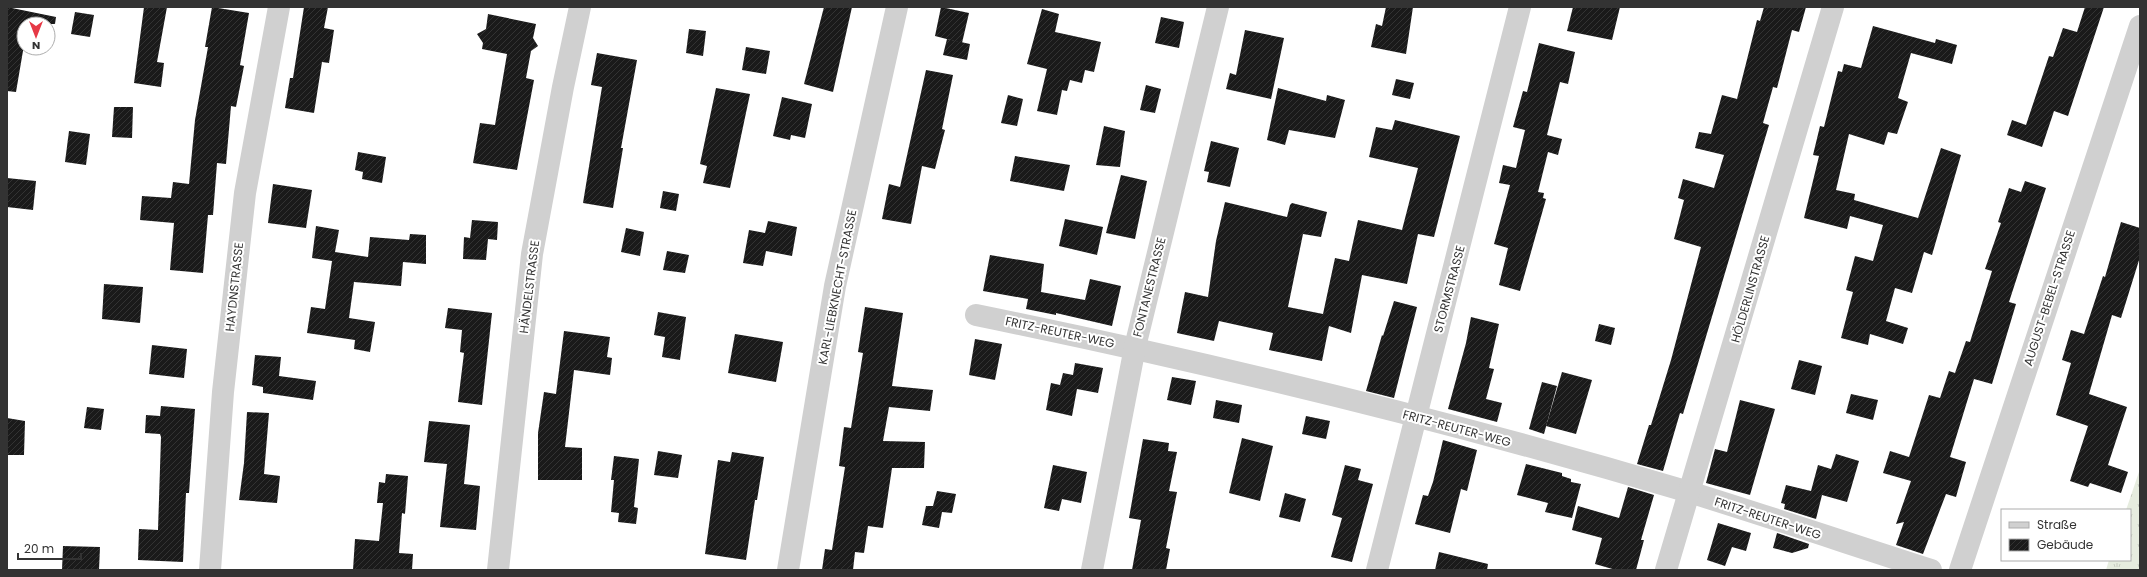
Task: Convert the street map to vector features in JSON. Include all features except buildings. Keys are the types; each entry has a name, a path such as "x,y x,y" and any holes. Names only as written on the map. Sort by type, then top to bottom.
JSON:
{"street":[{"name":"HAYDNSTRASSE","path":"210,570 223,392 245,193 279,7"},
{"name":"HÄNDELSTRASSE","path":"498,570 532,254 580,7"},
{"name":"KARL-LIEBKNECHT-STRASSE","path":"788,570 835,286 896,7"},
{"name":"FONTANESTRASSE","path":"1092,570 1135,347 1218,7"},
{"name":"STORMSTRASSE","path":"1377,570 1520,7"},
{"name":"HÖLDERLINSTRASSE","path":"1666,570 1833,7"},
{"name":"AUGUST-BEBEL-STRASSE","path":"1960,570 2140,26"},
{"name":"FRITZ-REUTER-WEG","path":"976,315 1135,347 1416,416 1689,492 1931,570"}],"green space":[{"path":"2140,469 2140,570 2106,570 2109,561 2131,561 2131,509 2126,509"}]}
